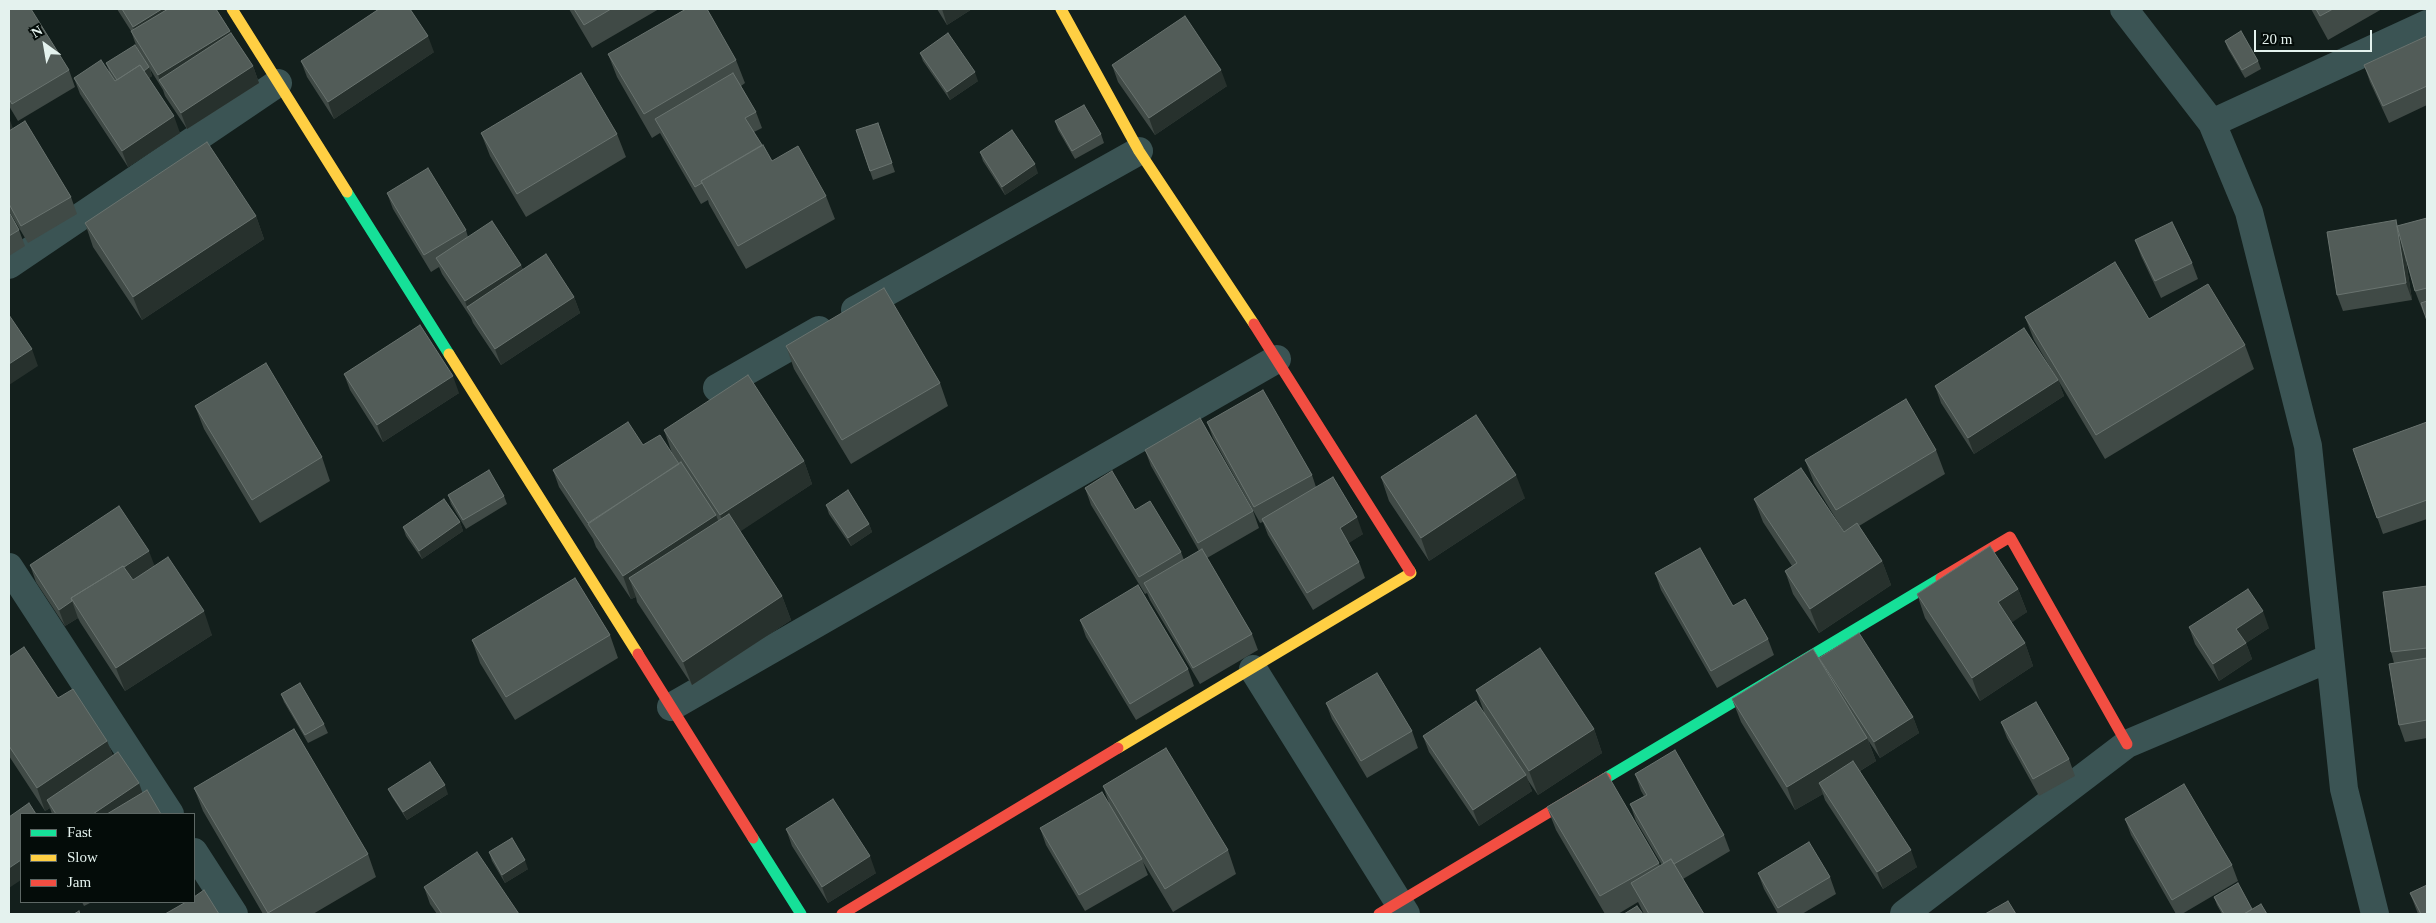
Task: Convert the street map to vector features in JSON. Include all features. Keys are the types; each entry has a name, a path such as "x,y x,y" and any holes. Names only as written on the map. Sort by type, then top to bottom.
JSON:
{"street":[{"path":"232,9 801,914"},
{"path":"842,914 1410,573 1277,359 1139,151 1061,9"},
{"path":"2124,9 2212,123 2249,212 2308,446 2344,789 2374,914"},
{"path":"2212,123 2427,24"},
{"path":"9,265 278,83"},
{"path":"717,388 1139,151"},
{"path":"671,707 1277,359"},
{"path":"1253,669 1395,910 2010,537 2127,744"},
{"path":"9,567 17,597 169,813"},
{"path":"1904,914 2127,744 2330,658"},
{"path":"195,854 234,914"}],"building":[{"path":"9,9 31,9 69,70 12,104 9,99"},
{"path":"122,9 162,9 133,27"},
{"path":"168,9 216,9 230,31 158,75 131,31"},
{"path":"379,9 410,9 428,36 328,102 301,61"},
{"path":"574,9 611,9 584,25"},
{"path":"686,9 707,9 736,60 644,114 608,54"},
{"path":"2316,9 2333,9 2320,16"},
{"path":"1185,16 1221,70 1149,118 1112,65"},
{"path":"2241,31 2258,61 2242,70 2225,41"},
{"path":"231,33 253,66 181,113 159,80"},
{"path":"948,33 975,72 947,92 920,53"},
{"path":"2427,36 2427,86 2383,106 2364,65"},
{"path":"135,45 149,67 144,71 140,65 117,80 106,63"},
{"path":"101,60 115,81 140,65 174,116 122,151 74,78"},
{"path":"581,73 617,134 517,194 481,133"},
{"path":"733,73 756,112 745,118 762,145 701,181 702,183 695,187 655,119"},
{"path":"1084,105 1101,134 1072,151 1055,121"},
{"path":"25,121 71,197 21,226 9,204 9,131"},
{"path":"878,123 892,163 870,171 856,130"},
{"path":"1012,130 1035,164 1002,187 980,152"},
{"path":"207,142 256,216 133,297 85,223"},
{"path":"763,145 772,161 798,146 826,196 738,246 701,181"},
{"path":"428,168 466,230 424,255 387,193"},
{"path":"9,212 19,230 9,236"},
{"path":"2427,218 2427,288 2415,291 2397,226"},
{"path":"2396,220 2406,283 2337,295 2327,232"},
{"path":"492,221 521,265 465,301 436,258"},
{"path":"2172,222 2192,263 2155,281 2135,240"},
{"path":"546,254 574,297 495,349 467,307"},
{"path":"2115,262 2149,319 2208,284 2245,345 2096,435 2025,317"},
{"path":"884,288 940,383 842,440 786,346"},
{"path":"2427,301 2427,321 2421,303"},
{"path":"9,315 32,349 9,364"},
{"path":"420,325 453,376 377,425 344,374"},
{"path":"2024,328 2058,380 1968,438 1935,386"},
{"path":"266,363 322,457 252,500 195,406"},
{"path":"748,375 804,461 720,515 664,430"},
{"path":"1263,390 1312,475 1254,507 1207,422"},
{"path":"1906,399 1936,450 1836,510 1805,460"},
{"path":"1476,415 1516,475 1421,538 1381,477"},
{"path":"1200,418 1253,511 1198,543 1145,450"},
{"path":"628,422 643,445 660,435 679,464 588,523 553,470"},
{"path":"2427,422 2427,500 2377,518 2353,449"},
{"path":"681,462 716,515 623,576 588,524"},
{"path":"1801,468 1844,532 1857,523 1882,561 1810,609 1785,571 1797,563 1754,499"},
{"path":"489,470 504,496 463,520 448,495"},
{"path":"1112,471 1135,510 1150,501 1181,552 1139,577 1085,488"},
{"path":"1333,477 1357,517 1340,528 1359,562 1307,593 1262,519"},
{"path":"848,490 869,524 848,538 826,505"},
{"path":"444,499 460,522 419,551 403,527"},
{"path":"119,506 149,551 71,598 72,601 59,610 30,565"},
{"path":"729,514 782,596 683,662 629,578"},
{"path":"1990,546 2018,589 1998,602 2025,643 1972,678 1917,594"},
{"path":"1700,548 1733,606 1745,599 1768,639 1711,671 1655,573"},
{"path":"1202,549 1252,634 1193,668 1144,583"},
{"path":"168,557 204,611 116,668 71,598 123,566 133,580"},
{"path":"575,578 610,635 506,697 472,640"},
{"path":"1138,585 1188,669 1130,704 1080,620"},
{"path":"2427,586 2427,648 2391,652 2383,592"},
{"path":"2248,589 2263,611 2236,629 2246,643 2213,664 2189,627"},
{"path":"1859,633 1913,717 1874,742 1819,658"},
{"path":"24,647 58,698 73,689 107,741 37,788 9,746 9,657"},
{"path":"1540,648 1594,729 1529,771 1476,690"},
{"path":"1813,649 1867,738 1787,787 1732,699"},
{"path":"2427,658 2427,720 2399,725 2389,664"},
{"path":"1377,673 1412,731 1361,761 1326,703"},
{"path":"300,683 324,724 305,735 281,694"},
{"path":"1476,701 1526,775 1473,810 1423,736"},
{"path":"2036,702 2069,759 2033,779 2001,722"},
{"path":"294,729 368,854 268,913 194,788"},
{"path":"1166,748 1228,850 1165,889 1103,786"},
{"path":"1675,750 1724,835 1674,864 1671,859 1664,863 1630,804 1647,795 1635,774"},
{"path":"118,752 139,783 94,813 55,813 47,800"},
{"path":"1853,761 1911,850 1877,872 1819,783"},
{"path":"430,762 445,785 403,812 388,789"},
{"path":"1606,772 1659,863 1600,896 1547,807"},
{"path":"2184,784 2232,865 2172,900 2125,819"},
{"path":"147,790 160,813 109,813"},
{"path":"1102,792 1142,859 1079,895 1040,828"},
{"path":"833,799 870,856 822,887 786,829"},
{"path":"29,803 35,813 20,813 20,861 9,868 9,817"},
{"path":"512,838 525,860 502,875 489,852"},
{"path":"1809,842 1830,877 1778,908 1758,873"},
{"path":"477,852 519,914 442,914 424,887"},
{"path":"1671,859 1704,914 1649,914 1631,883"},
{"path":"2238,883 2252,909 2244,914 2224,914 2214,897"},
{"path":"2427,885 2427,914 2421,914 2410,893"},
{"path":"204,890 219,914 165,914 184,903 195,903 195,896"},
{"path":"2008,901 2016,914 1985,914"},
{"path":"2261,904 2267,914 2244,914"},
{"path":"1637,906 1643,914 1624,914"}],"traffic: fast":[{"path":"347,192 449,354"},
{"path":"1606,778 1941,578"},
{"path":"753,838 801,914"}],"traffic: slow":[{"path":"232,9 347,192"},
{"path":"1061,9 1139,151 1254,324"},
{"path":"449,354 638,654"},
{"path":"1118,748 1411,573 1410,571"}],"traffic: jam":[{"path":"1254,324 1410,571"},
{"path":"1941,578 2010,537 2127,744"},
{"path":"638,654 753,838"},
{"path":"842,914 1118,748"},
{"path":"1379,914 1606,778"}]}
